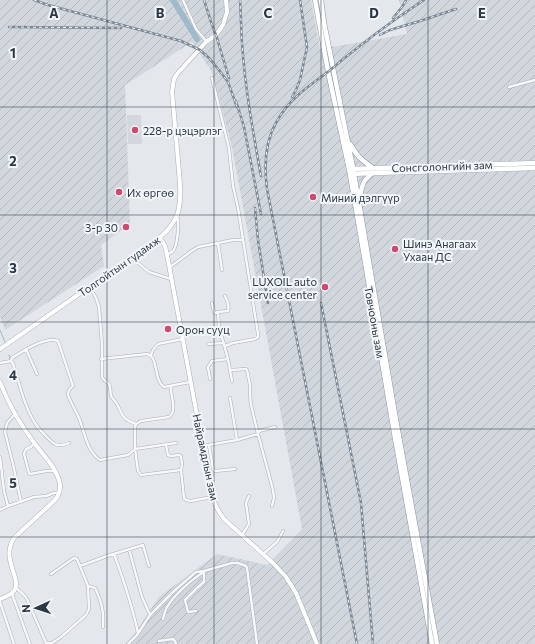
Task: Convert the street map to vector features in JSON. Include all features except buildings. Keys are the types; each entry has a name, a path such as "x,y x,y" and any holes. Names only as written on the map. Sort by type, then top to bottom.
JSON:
{"main road":[{"name":"Толгойтын гудамж","path":"0,349 132,258 160,238 167,231 177,214 180,203 172,86 174,79 178,74 206,42 216,35 223,25 226,12 226,0"},
{"name":"Товчооны зам","path":"315,0 328,71 359,203 396,420 437,644"},
{"name":"Товчооны зам","path":"321,0 324,23 348,140 394,431 432,644"},
{"path":"348,140 357,156 373,170 363,182 359,203"},
{"name":"Сонсголонгийн зам","path":"352,171 535,163"},
{"name":"Сонсголонгийн зам","path":"373,170 535,168"},
{"name":"Найрамдлын зам","path":"160,238 165,246 170,267 212,497 221,515 282,572 291,585 317,644"},
{"path":"0,382 14,415 55,471 60,481 60,493 57,498 7,546 5,553 6,560 16,588 12,594 0,600"}],"street":[{"path":"183,0 196,29 206,42"},
{"path":"208,344 225,345 255,339 258,337 238,208 233,186 229,148 212,78"},
{"path":"509,87 535,80"},
{"path":"167,254 171,253 175,248 179,225 177,214"},
{"path":"170,267 198,247 233,240 243,240"},
{"path":"218,243 222,270"},
{"path":"132,258 149,272 172,280"},
{"path":"90,287 99,307 103,380 110,385 112,397 124,418 136,424"},
{"path":"212,303 215,313 228,311 229,304 225,296"},
{"path":"218,312 219,327 225,345 232,381"},
{"path":"150,355 158,344 183,339"},
{"path":"0,363 11,361 12,358 26,349 47,341 58,341 72,386 68,395 80,419 86,440 94,455 100,460 128,454 135,449 176,443"},
{"path":"26,349 37,374"},
{"path":"101,359 147,354 153,357 159,382 164,387 191,382"},
{"path":"210,379 208,367 212,361 228,359"},
{"path":"11,361 14,364 29,411 37,426 56,445 62,446 69,443"},
{"path":"231,370 243,368 247,370 250,385 251,405 273,490 274,498 272,506"},
{"path":"171,386 173,410 171,416 141,421 136,424 135,449 138,470 139,474 141,475 181,470"},
{"path":"230,398 234,428 238,440"},
{"path":"14,415 7,423 5,432 14,464 21,502"},
{"path":"203,446 238,440 258,434 259,431 275,427"},
{"path":"34,443 31,447 26,449 24,454 29,473 55,471"},
{"path":"166,445 168,455 180,456 184,498 191,501 212,497"},
{"path":"209,445 213,469 215,471 234,469"},
{"path":"0,456 4,492 8,506"},
{"path":"0,510 34,497 46,496 52,493 60,493"},
{"path":"242,535 249,524 246,503 249,496"},
{"path":"263,554 277,542 283,531"},
{"path":"80,566 143,545 149,566"},
{"path":"129,549 142,597 150,615"},
{"path":"114,554 133,609 138,633"},
{"path":"16,588 27,599 46,644 52,643 86,615 89,609 88,586 77,559 74,558 51,574"},
{"path":"128,644 138,633 150,615 172,592 193,574 232,563 238,563 246,566 257,644"},
{"path":"196,611 188,612 185,600 204,582 204,571"},
{"path":"163,619 167,608 174,597 204,571"},
{"path":"88,586 95,588 102,605 103,627"},
{"path":"12,594 30,644"},
{"path":"0,600 14,644"},
{"path":"159,641 173,639 176,644"}],"shaded area":[{"path":"0,0 311,0 320,49 407,34 399,0 535,0 535,644 125,644 134,634 159,597 217,554 267,565 302,529 232,147 212,72 192,42 125,85 130,224 101,245 104,266 5,330 0,317"},
{"name":"228-р цэцэрлэг","path":"127,115 141,115 142,144 128,144"}],"waterway":[{"path":"173,0 197,39"},
{"path":"0,330 5,342"},
{"path":"9,355 10,359"}],"railway":[{"path":"34,0 181,41 200,50 209,58 228,82 237,107"},
{"path":"204,0 229,78"},
{"path":"240,0 245,77 261,176"},
{"path":"292,97 300,80 307,47 300,0"},
{"path":"393,18 406,0"},
{"path":"357,644 267,189 266,154 273,129 282,113 293,99 373,35 424,0"},
{"path":"380,35 390,30 456,9"},
{"path":"9,27 121,28"},
{"path":"236,101 244,127 261,214"},
{"path":"255,208 258,240 268,303"},
{"path":"321,303 361,503 373,644"}],"place":[{"name":"228-р цэцэрлэг","path":"135,130"},
{"name":"Их өргөө","path":"119,192"},
{"name":"Миний дэлгүүр","path":"313,197"},
{"name":"3-р 30","path":"126,227"},
{"name":"Шинэ Анагаах Ухаан ДС","path":"395,249"},
{"name":"LUXOIL auto service center","path":"325,287"},
{"name":"Орон сууц","path":"168,329"}]}
